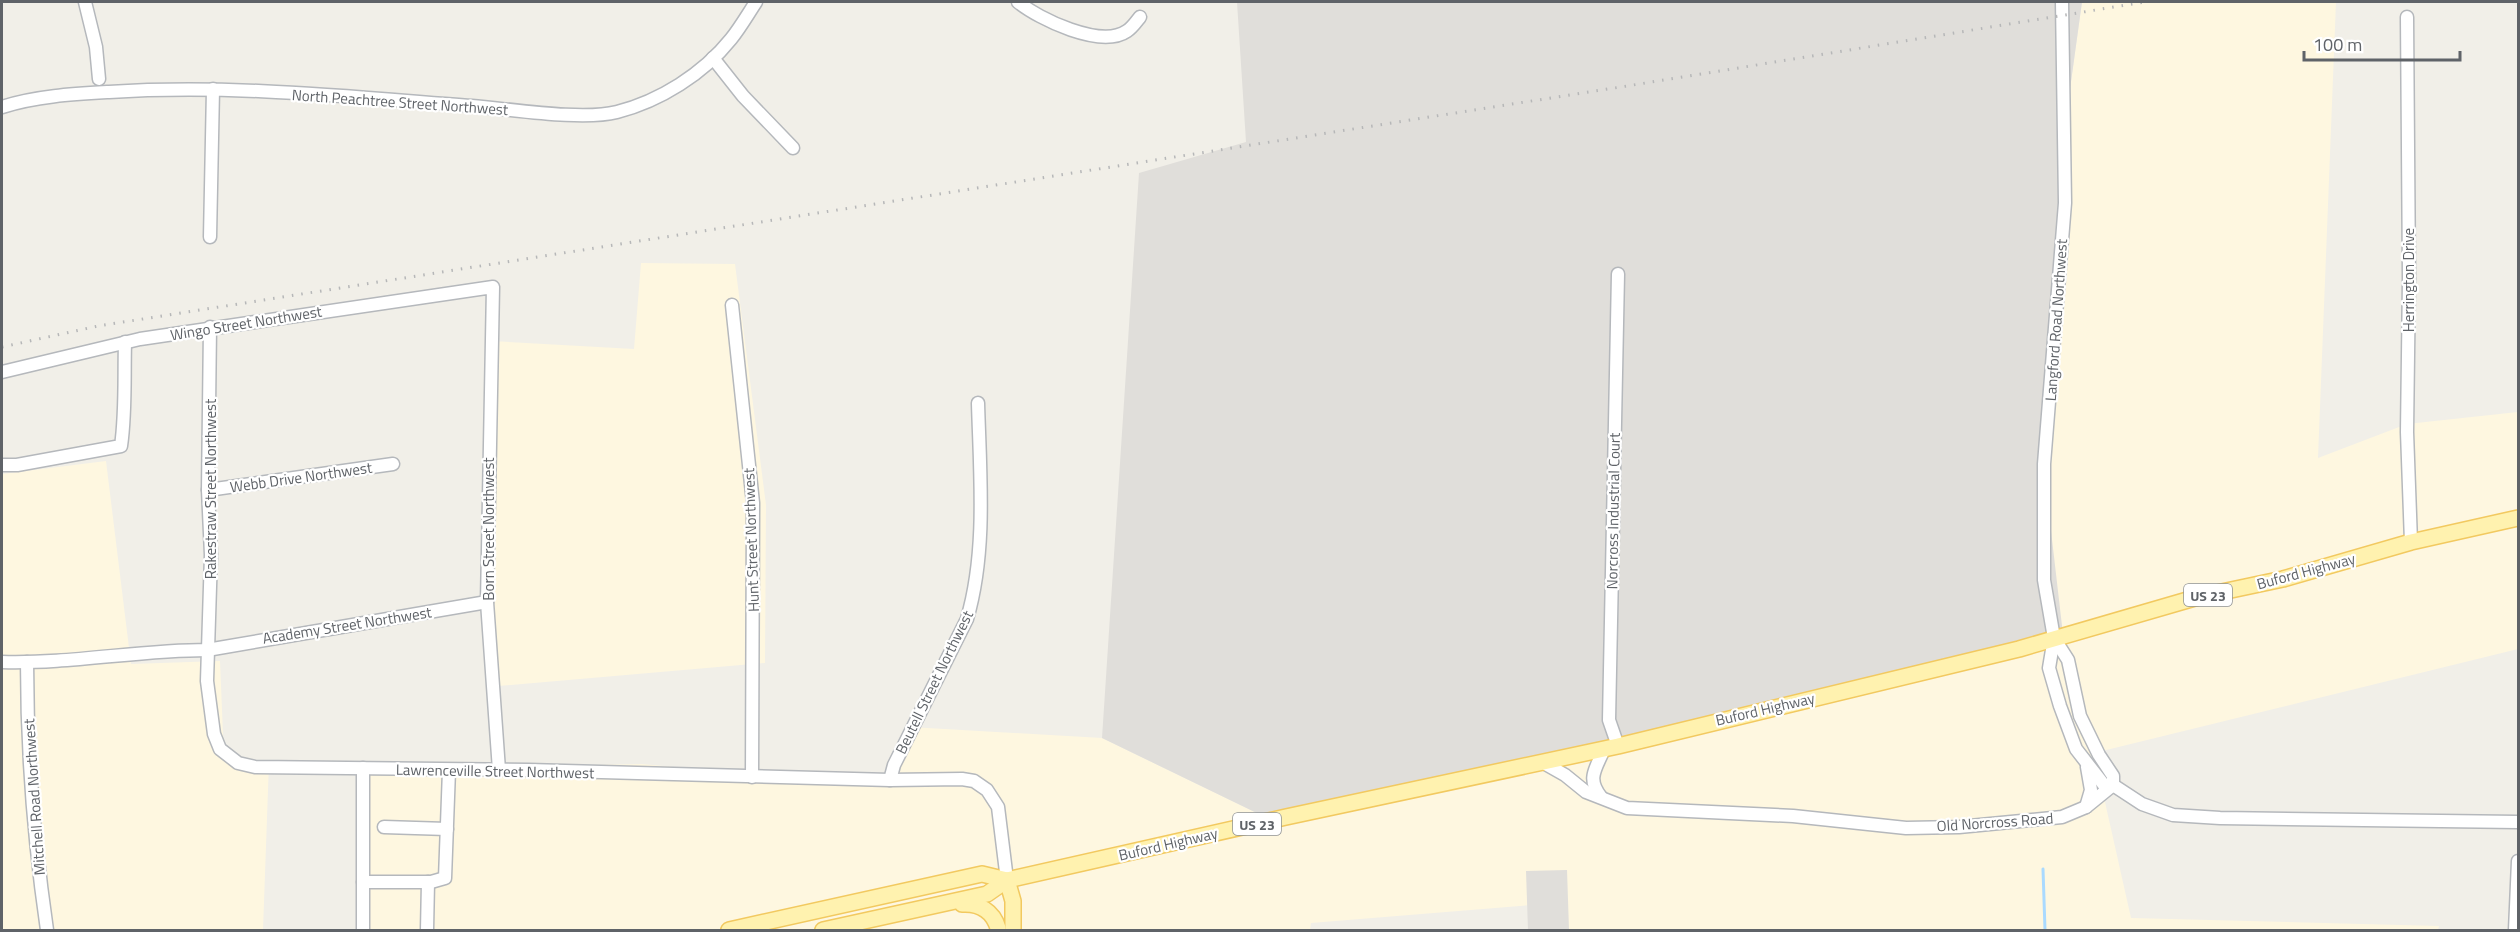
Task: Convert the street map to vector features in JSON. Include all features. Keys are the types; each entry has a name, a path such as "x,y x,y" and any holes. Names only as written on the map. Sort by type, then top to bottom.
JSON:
{"main road":[{"name":"Buford Highway","path":"729,930 982,874 1006,880 1611,747 2019,649 2188,599 2283,579 2411,542 2518,518"},
{"name":"Buford Highway","path":"824,930 943,906 989,894 1006,880"},
{"path":"1003,930 1006,880"},
{"path":"943,906 973,904 986,910 1003,930"}],"street":[{"path":"85,2 96,47 99,79"},
{"name":"North Peachtree Street Northwest","path":"2,107 63,95 213,89 578,114 615,112 646,102 682,82 713,58 731,39 756,2"},
{"path":"1018,2 1033,14 1096,36 1114,36 1127,32 1140,17"},
{"name":"Langford Road Northwest","path":"2054,638 2068,660 2080,716 2113,776 2113,785 2104,785 2082,758 2060,706 2049,668 2054,638 2044,580 2043,480 2065,203 2062,2"},
{"name":"Herrington Drive","path":"2407,17 2409,278 2407,432 2411,542"},
{"path":"713,58 742,96 793,148"},
{"path":"210,237 213,89"},
{"name":"Norcross Industrial Court","path":"1611,747 1609,720 1618,274"},
{"name":"Wingo Street Northwest","path":"2,372 125,342 210,327 493,287"},
{"name":"Born Street Northwest","path":"493,287 488,602 499,770"},
{"name":"Hunt Street Northwest","path":"732,305 753,503 752,777"},
{"name":"Rakestraw Street Northwest","path":"207,650 211,555 208,490 210,327"},
{"path":"2,465 17,465 121,446 124,425 125,342"},
{"name":"Beutell Street Northwest","path":"890,780 894,765 967,619 973,600 977,581 979,533 978,403"},
{"name":"Webb Drive Northwest","path":"208,490 393,464"},
{"name":"Academy Street Northwest","path":"207,650 488,602"},
{"path":"2,662 27,662 166,650 207,650"},
{"name":"Lawrenceville Street Northwest","path":"207,650 207,681 214,734 220,749 231,760 255,767 499,770 890,780 962,779 974,781 987,790 998,807 1006,880"},
{"name":"Mitchell Road Northwest","path":"27,662 27,735 32,808 47,930"},
{"path":"1601,798 1592,780 1611,747"},
{"path":"2082,758 2089,772 2091,790 2086,807"},
{"name":"Old Norcross Road","path":"1542,762 1565,775 1586,792 1627,808 1793,816 1906,828 1959,827 2062,817 2086,807 2113,785"},
{"path":"363,768 363,930"},
{"path":"363,882 428,882 445,878 449,770"},
{"path":"2113,785 2142,804 2173,815 2220,818 2518,822"},
{"path":"384,827 447,829"},
{"path":"2515,930 2518,861"},
{"path":"427,930 428,882"}],"shaded area":[{"path":"1237,2 2082,2 2070,89 2042,453 2064,643 1265,817 1102,738 1139,173 1246,142"},
{"path":"2082,2 2336,2 2318,458 2407,424 2518,412 2518,649 2094,753 2131,918 2439,926 2438,930 1557,930 1556,903 1311,923 1310,930 368,930 361,770 642,764 799,779 894,780 910,727 1102,738 1265,817 2042,453 2070,89"},
{"path":"641,263 735,264 766,505 765,663 498,686 491,578 492,341 634,349"},
{"path":"106,461 131,664 220,661 224,759 269,762 263,930 2,930 2,474"},
{"path":"1567,870 1569,930 1528,930 1526,871"}],"waterway":[{"path":"2043,869 2045,930"}],"railway":[{"path":"2,347 98,326 1627,86 2145,2"}]}
